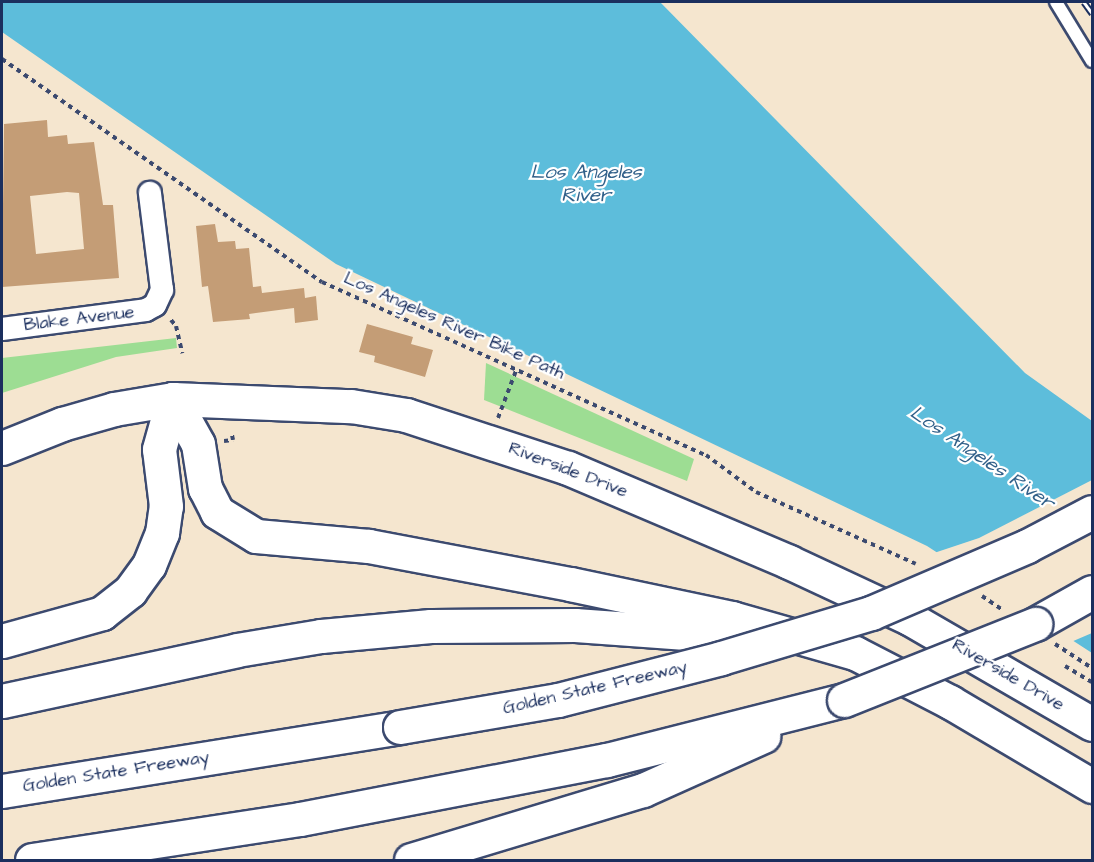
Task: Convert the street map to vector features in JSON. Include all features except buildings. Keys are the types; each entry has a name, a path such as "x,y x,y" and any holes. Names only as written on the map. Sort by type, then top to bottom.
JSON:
{"main road":[{"name":"Riverside Drive","path":"2,448 62,424 114,409 173,399 351,406 406,415 489,441 631,494 849,590 909,618 1092,724"},
{"path":"2,641 102,613 130,591 149,565 163,524 166,506 159,449 173,399"},
{"path":"173,399 198,444 205,488 217,512 256,536 392,550 732,618 855,653 950,702 1092,786"},
{"name":"Golden State Freeway","path":"2,791 558,700 721,658 871,613 1028,546 1092,512"},
{"path":"1035,624 1092,592"},
{"path":"411,861 643,790 844,700 1092,603"},
{"path":"2,701 237,650 321,636 431,626 575,625 700,634 833,658 950,702"},
{"path":"32,861 300,819 606,760 844,700"}],"street":[{"path":"150,193 162,290 155,305"},
{"name":"Blake Avenue","path":"2,329 111,315 155,305"}],"lane":[{"path":"1056,2 1092,62"}],"path":[{"name":"Los Angeles River Bike Path","path":"2,60 322,282 706,454 756,492 923,567"},
{"path":"155,305 176,326 182,354"},
{"path":"489,441 517,368"},
{"path":"1065,666 1092,682"}],"green space":[{"path":"176,338 177,348 116,357 2,393 2,358"},
{"path":"486,363 694,459 687,481 484,400"}],"water":[{"name":"Los Angeles River","path":"2,2 660,2 1025,373 1092,421 1092,653 927,546 336,264 2,32"}],"pier":[{"path":"1092,480 1092,633 1071,642 1092,656 934,553 979,538"}],"railway":[{"path":"1084,2 1092,13"}]}
